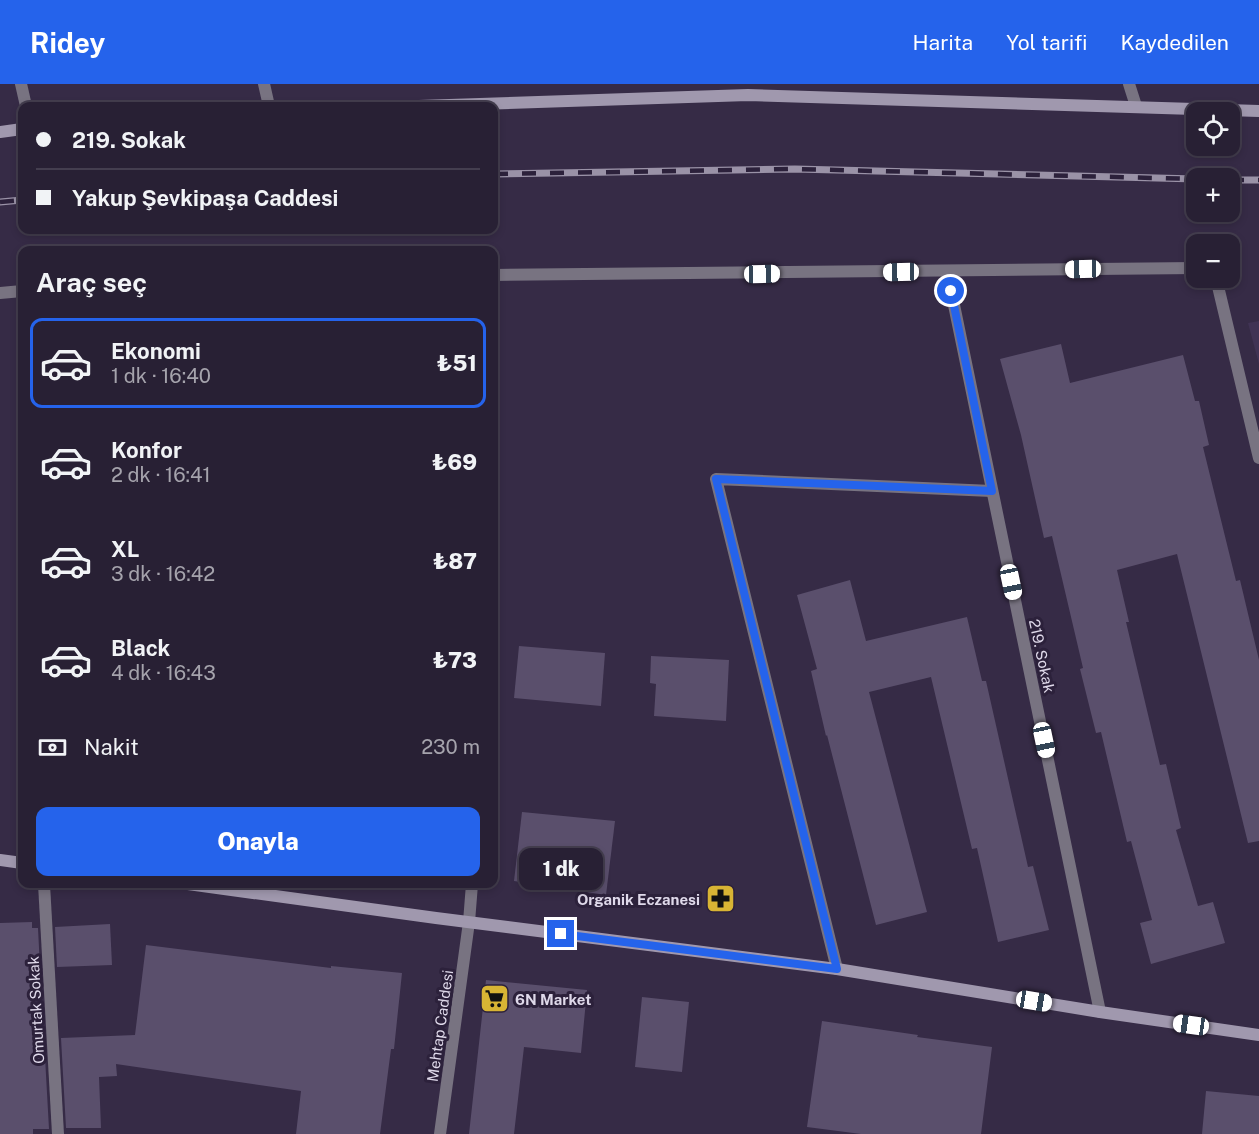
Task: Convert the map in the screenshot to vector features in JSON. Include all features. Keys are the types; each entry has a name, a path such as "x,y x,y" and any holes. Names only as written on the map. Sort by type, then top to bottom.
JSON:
{"main road":[{"path":"498,102 747,90 1259,111"},
{"path":"0,132 18,130"},
{"path":"0,860 18,862"},
{"path":"218,888 837,969 1100,1012 1259,1035"}],"street":[{"path":"21,84 25,102"},
{"path":"264,84 267,102"},
{"path":"1132,84 1136,106"},
{"path":"498,275 1186,268"},
{"name":"219. Sokak","path":"947,271 1100,1012"},
{"path":"1218,288 1259,458"},
{"path":"0,293 18,291"},
{"path":"837,969 716,479 992,491"},
{"name":"Omurtak Sokak","path":"44,888 58,1134"},
{"name":"Mehtap Caddesi","path":"440,1134 472,888"}],"shaded area":[{"path":"1259,321 1259,364 1248,323"}],"building":[{"path":"1061,344 1070,383 1183,355 1195,401 1199,401 1209,445 1203,447 1236,581 1240,580 1259,660 1259,841 1248,843 1177,554 1117,570 1129,622 1126,622 1160,765 1166,764 1181,828 1176,830 1198,906 1213,902 1225,943 1151,964 1140,923 1152,920 1131,841 1127,842 1101,732 1096,733 1052,536 1044,538 1021,435 1000,359"},
{"path":"850,580 866,641 967,617 982,681 986,681 1028,867 1033,866 1049,930 998,942 977,848 972,849 931,677 869,692 927,912 876,925 826,736 811,671 817,669 797,595"},
{"path":"519,646 605,653 601,706 514,698"},
{"path":"651,656 729,660 726,721 654,716 656,684 650,683"},
{"path":"522,812 615,821 606,895 514,881"},
{"path":"32,922 32,928 38,928 40,968 33,968 35,1039 44,1039 49,1129 33,1129 33,1134 0,1134 0,923"},
{"path":"110,924 112,965 57,967 55,927"},
{"path":"146,945 331,968 331,966 402,973 394,1049 391,1049 380,1134 296,1134 301,1091 116,1064 117,1076 99,1077 101,1128 66,1128 61,1038 135,1035"},
{"path":"486,980 587,990 581,1053 524,1047 514,1134 469,1134"},
{"path":"642,997 689,1002 682,1072 635,1067"},
{"path":"822,1021 992,1047 981,1134 861,1134 807,1127"},
{"path":"1206,1091 1259,1096 1259,1134 1202,1134"}],"railway":[{"path":"498,174 795,169 1186,179"},
{"path":"1240,180 1259,180"},
{"path":"0,202 18,200"}],"place":[{"name":"Organik Eczanesi","path":"721,899"},
{"name":"6N Market","path":"494,999"}],"route":[{"path":"561,934 837,969 716,479 992,491 951,291"}]}
